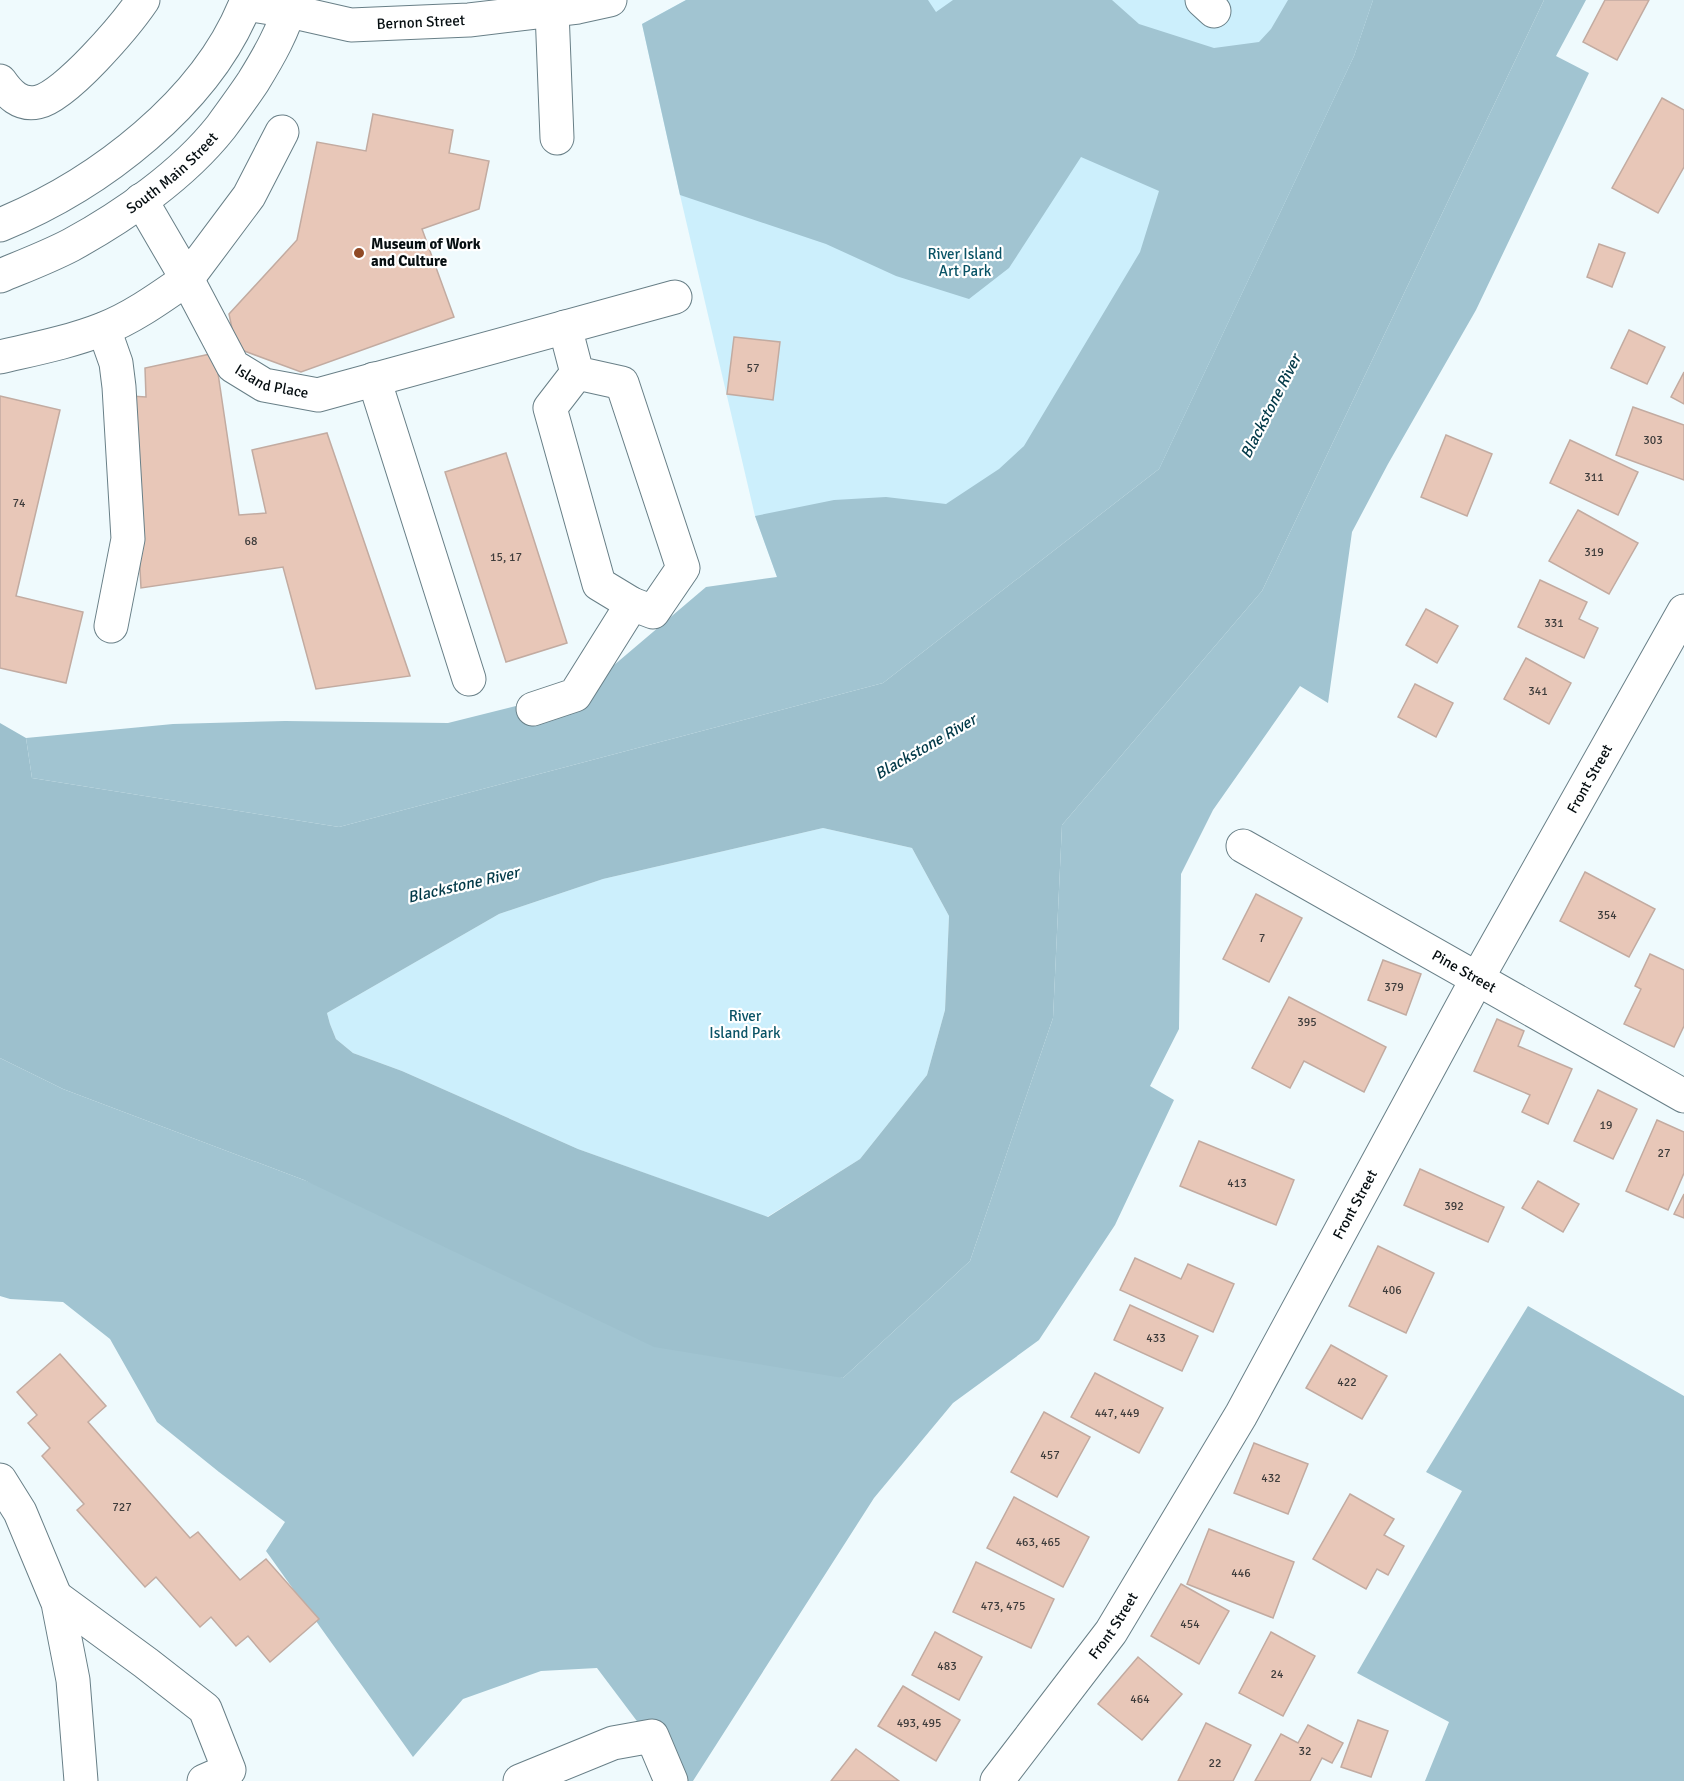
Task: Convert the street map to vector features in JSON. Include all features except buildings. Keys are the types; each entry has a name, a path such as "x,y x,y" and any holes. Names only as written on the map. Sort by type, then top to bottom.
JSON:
{"street":[{"path":"0,81 10,95 17,100 31,103 47,98 87,66 117,34 143,0"},
{"name":"Bernon Street","path":"241,1 291,5 351,25 468,10 552,11 603,0"},
{"path":"0,225 43,205 83,182 113,163 153,129 222,52 241,1"},
{"name":"South Main Street","path":"0,276 71,244 106,224 141,200 189,160 220,128 270,55 291,5"},
{"path":"552,11 557,138"},
{"path":"0,357 104,329 147,306 187,279 249,196 282,132"},
{"name":"Island Place","path":"141,200 187,279 233,366 264,385 318,395 675,297"},
{"path":"565,327 577,373"},
{"path":"104,329 116,363 119,387 128,539 111,626"},
{"path":"577,373 622,383 683,568 653,612 632,604 599,584 550,408 577,373"},
{"path":"374,379 470,679"},
{"path":"534,709 575,695 632,604"},
{"name":"Front Street","path":"997,1781 1117,1622 1241,1414 1477,979 1684,610"},
{"name":"Pine Street","path":"1243,846 1684,1096"},
{"path":"0,1480 20,1512 56,1597 73,1680 81,1781"},
{"path":"56,1597 205,1709 229,1770 204,1781"},
{"path":"520,1781 613,1743 652,1736 671,1781"}],"green space":[{"name":"River Island Art Park","path":"686,0 1373,0 1354,56 1159,469 777,577 755,516 642,24"},
{"name":"River Island Art Park","path":"686,0 928,0 936,12 953,0 1112,0 1139,24 1214,48 1259,42 1271,29 1288,0 1373,0 1354,56 1159,469 883,683 339,827 32,778 26,738 173,724 285,721 448,723 587,688 706,587 777,577 755,516 834,500 886,497 946,504 999,469 1024,446 1140,252 1159,191 1081,157 1009,268 969,299 896,276 826,244 680,195 642,24"},
{"path":"1544,0 1586,0 1556,56 1589,73 1476,310 1352,532 1328,703 1300,686 1213,810 1181,874 1179,1029 1150,1086 1174,1100 1115,1225 1039,1340 953,1403 874,1498 693,1781 682,1781 597,1668 541,1671 463,1699 413,1757 266,1551 285,1522 157,1422 110,1339 63,1302 10,1299 0,1296 0,1058 63,1089 843,1378 970,1261 1053,1018 1062,825 1262,591"},
{"name":"River Island Park","path":"823,828 912,848 949,916 945,1010 927,1075 860,1159 767,1217 578,1149 402,1071 353,1053 336,1039 327,1013 499,914 603,879"},
{"path":"1528,1306 1684,1396 1684,1781 1425,1781 1449,1722 1357,1673 1462,1491 1426,1472"}],"water":[{"name":"Blackstone River","path":"1373,0 1544,0 1262,591 1062,825 1053,1018 970,1261 843,1378 654,1347 304,1180 63,1089 0,1058 0,723 26,738 32,778 339,827 883,683 1159,469 1354,56","holes":["823,828 912,848 949,916 945,1010 927,1075 860,1159 768,1217 578,1149 402,1071 353,1053 336,1039 330,1024 327,1013 499,914 603,879"]}],"place":[{"name":"Museum of Work and Culture","path":"359,253"}]}
